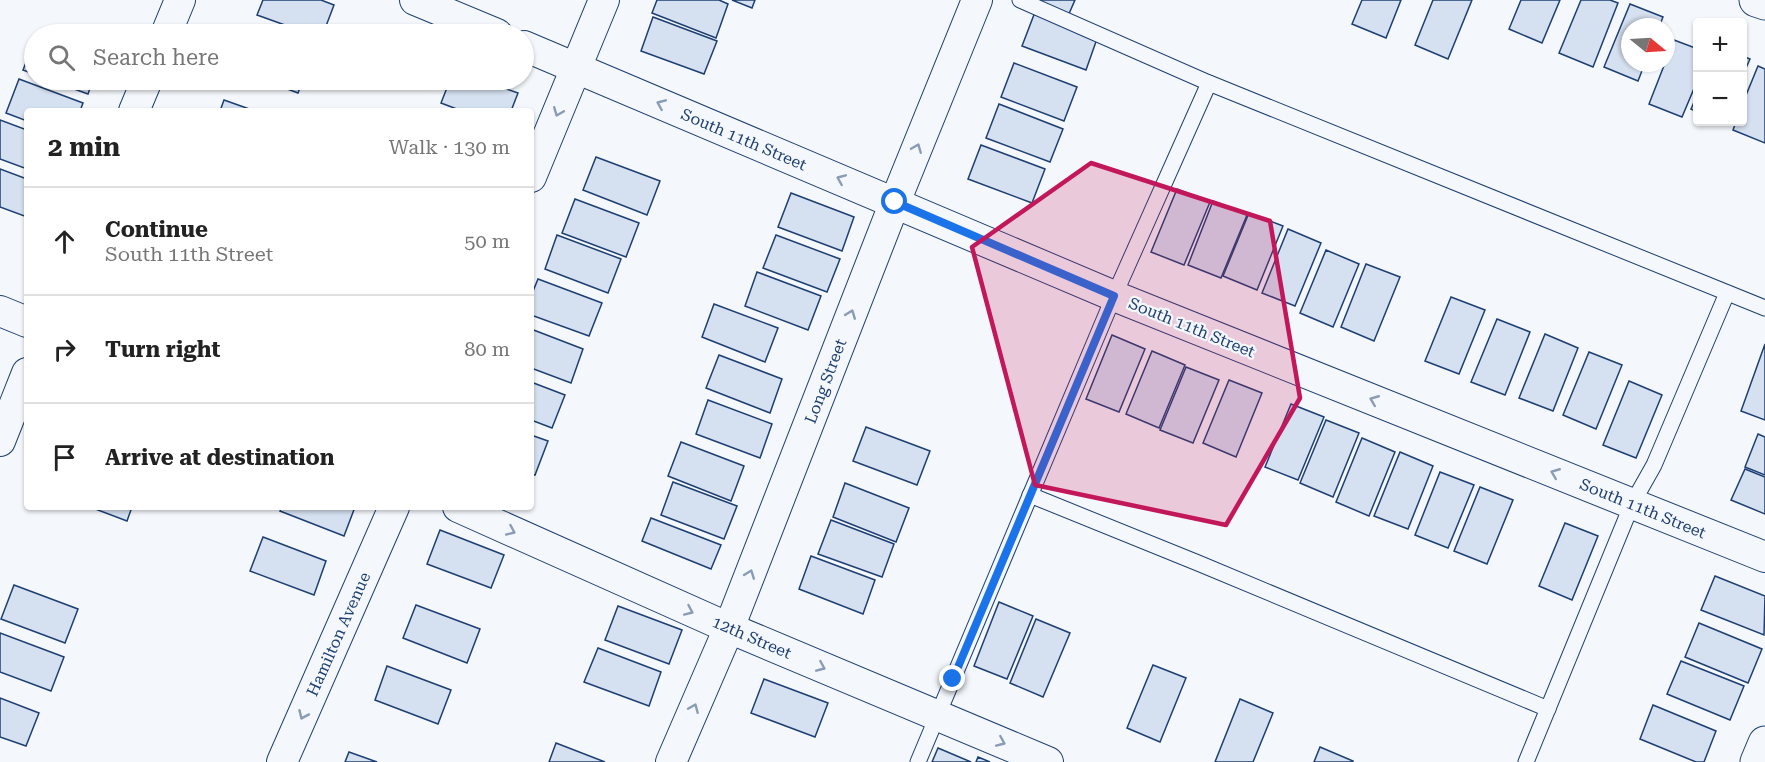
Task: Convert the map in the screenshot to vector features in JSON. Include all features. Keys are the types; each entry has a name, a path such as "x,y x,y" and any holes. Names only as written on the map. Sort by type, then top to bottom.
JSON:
{"street":[{"path":"170,24 180,0"},
{"path":"415,0 473,24"},
{"path":"534,170 604,0"},
{"name":"Long Street","path":"671,762 729,628 895,202 977,0"},
{"path":"1756,0 1765,3"},
{"name":"South 11th Street","path":"534,50 1114,296 1765,557"},
{"path":"135,108 143,90"},
{"path":"0,311 24,321"},
{"path":"0,441 24,381"},
{"name":"Hamilton Avenue","path":"282,762 393,510"},
{"name":"12th Street","path":"465,510 729,628 1048,762"},
{"path":"1757,762 1765,743"}],"lane":[{"path":"1020,0 1209,83 1765,309"},
{"path":"918,762 1114,296 1209,83"},
{"path":"1526,762 1632,504 1654,465 1726,293"},
{"path":"1030,495 1548,710"}],"highlighted area":[{"path":"1091,163 1270,221 1300,398 1226,525 1035,485 972,247"}],"building":[{"path":"263,0 321,0 334,5 327,24 282,24 257,15"},
{"path":"657,0 719,0 728,4 716,38 652,13"},
{"path":"732,0 755,0 752,8"},
{"path":"1036,0 1075,0 1068,16"},
{"path":"1362,0 1401,0 1386,38 1352,24"},
{"path":"1433,0 1472,0 1448,59 1415,45"},
{"path":"1521,0 1560,0 1542,43 1509,29"},
{"path":"1581,0 1610,0 1618,3 1593,67 1559,53"},
{"path":"1630,4 1663,17 1663,18 1624,18"},
{"path":"1035,12 1098,36 1086,70 1022,46"},
{"path":"653,17 717,41 704,74 641,51"},
{"path":"1621,26 1621,72 1642,72 1638,81 1604,67"},
{"path":"1675,40 1693,47 1693,91 1682,117 1649,104 1662,72 1675,72"},
{"path":"1014,63 1077,87 1064,121 1001,97"},
{"path":"1758,66 1765,69 1765,143 1733,130 1734,126 1747,126 1747,93"},
{"path":"19,79 24,81 24,90 48,90 83,103 81,108 24,108 24,120 6,113"},
{"path":"77,90 89,90 88,94"},
{"path":"446,90 509,90 518,93 512,108 454,108 441,103"},
{"path":"224,100 247,108 221,108"},
{"path":"999,104 1063,129 1050,162 986,138"},
{"path":"0,120 24,129 24,168 0,159"},
{"path":"981,145 1045,169 1032,203 968,179"},
{"path":"596,157 660,181 647,215 583,190"},
{"path":"0,169 24,178 24,216 0,207"},
{"path":"1177,189 1210,202 1184,265 1151,252"},
{"path":"791,193 854,217 842,251 778,227"},
{"path":"575,199 639,223 626,257 562,233"},
{"path":"1213,201 1247,215 1221,278 1188,265"},
{"path":"1249,213 1283,226 1257,290 1223,276"},
{"path":"1288,229 1321,243 1295,306 1262,293"},
{"path":"557,235 621,259 608,293 545,269"},
{"path":"776,235 840,259 827,292 763,268"},
{"path":"1326,250 1359,264 1333,327 1300,313"},
{"path":"1366,264 1400,277 1374,341 1341,327"},
{"path":"757,272 821,296 808,330 745,306"},
{"path":"538,279 602,303 589,336 534,316 534,289"},
{"path":"1451,297 1485,310 1459,374 1425,361"},
{"path":"714,304 778,328 765,362 702,337"},
{"path":"1497,319 1530,332 1505,395 1471,382"},
{"path":"534,330 583,349 571,383 534,369"},
{"path":"1545,334 1578,348 1553,411 1519,398"},
{"path":"1112,335 1145,349 1119,412 1086,399"},
{"path":"1765,344 1765,420 1741,411"},
{"path":"1152,351 1185,365 1159,428 1126,414"},
{"path":"1589,352 1622,365 1596,429 1563,415"},
{"path":"719,355 782,379 770,413 706,388"},
{"path":"1186,367 1219,380 1193,443 1160,430"},
{"path":"1229,380 1262,393 1236,457 1203,443"},
{"path":"1629,381 1662,395 1636,458 1603,445"},
{"path":"534,383 565,395 552,428 534,421"},
{"path":"708,400 772,424 760,458 696,434"},
{"path":"1291,404 1324,417 1298,480 1265,467"},
{"path":"1326,420 1359,433 1333,497 1300,483"},
{"path":"866,427 930,451 917,485 853,461"},
{"path":"1758,434 1765,437 1765,475 1745,467"},
{"path":"534,436 548,441 534,475"},
{"path":"1362,438 1395,452 1369,516 1336,502"},
{"path":"681,442 744,466 731,501 668,476"},
{"path":"1400,452 1433,466 1408,529 1374,516"},
{"path":"1745,469 1765,477 1765,514 1731,500"},
{"path":"1440,472 1474,485 1448,548 1415,535"},
{"path":"673,482 737,506 724,539 661,515"},
{"path":"845,483 909,508 896,542 833,517"},
{"path":"1480,487 1513,500 1487,564 1454,551"},
{"path":"98,510 131,510 127,521"},
{"path":"280,510 354,510 344,536"},
{"path":"651,518 721,545 711,569 642,541"},
{"path":"831,520 894,544 882,577 818,554"},
{"path":"1565,523 1598,536 1572,600 1539,586"},
{"path":"440,530 504,555 491,588 427,564"},
{"path":"263,537 326,561 314,595 250,571"},
{"path":"811,556 875,580 863,614 799,589"},
{"path":"1715,576 1765,596 1764,635 1701,610"},
{"path":"14,585 78,609 65,643 1,619"},
{"path":"999,602 1033,616 1007,679 974,666"},
{"path":"416,605 480,629 467,663 403,638"},
{"path":"618,606 682,630 669,664 605,640"},
{"path":"1036,619 1070,633 1043,697 1010,683"},
{"path":"1699,623 1762,649 1748,683 1685,657"},
{"path":"0,633 64,657 51,691 0,672"},
{"path":"598,648 661,672 649,706 584,682"},
{"path":"1681,661 1744,686 1730,720 1667,694"},
{"path":"1153,665 1186,678 1160,742 1127,728"},
{"path":"387,666 451,690 438,724 375,700"},
{"path":"764,679 828,703 815,737 751,713"},
{"path":"0,698 39,713 26,746 0,737"},
{"path":"1240,699 1273,713 1253,762 1215,762"},
{"path":"1653,705 1716,731 1704,762 1696,762 1640,739"},
{"path":"556,743 605,762 549,762"},
{"path":"1320,747 1353,761 1353,762 1314,762"},
{"path":"938,748 971,762 932,762"},
{"path":"349,752 377,762 345,762"},
{"path":"978,757 990,762 976,762"}],"route":[{"path":"895,202 1114,296 953,679"}]}
